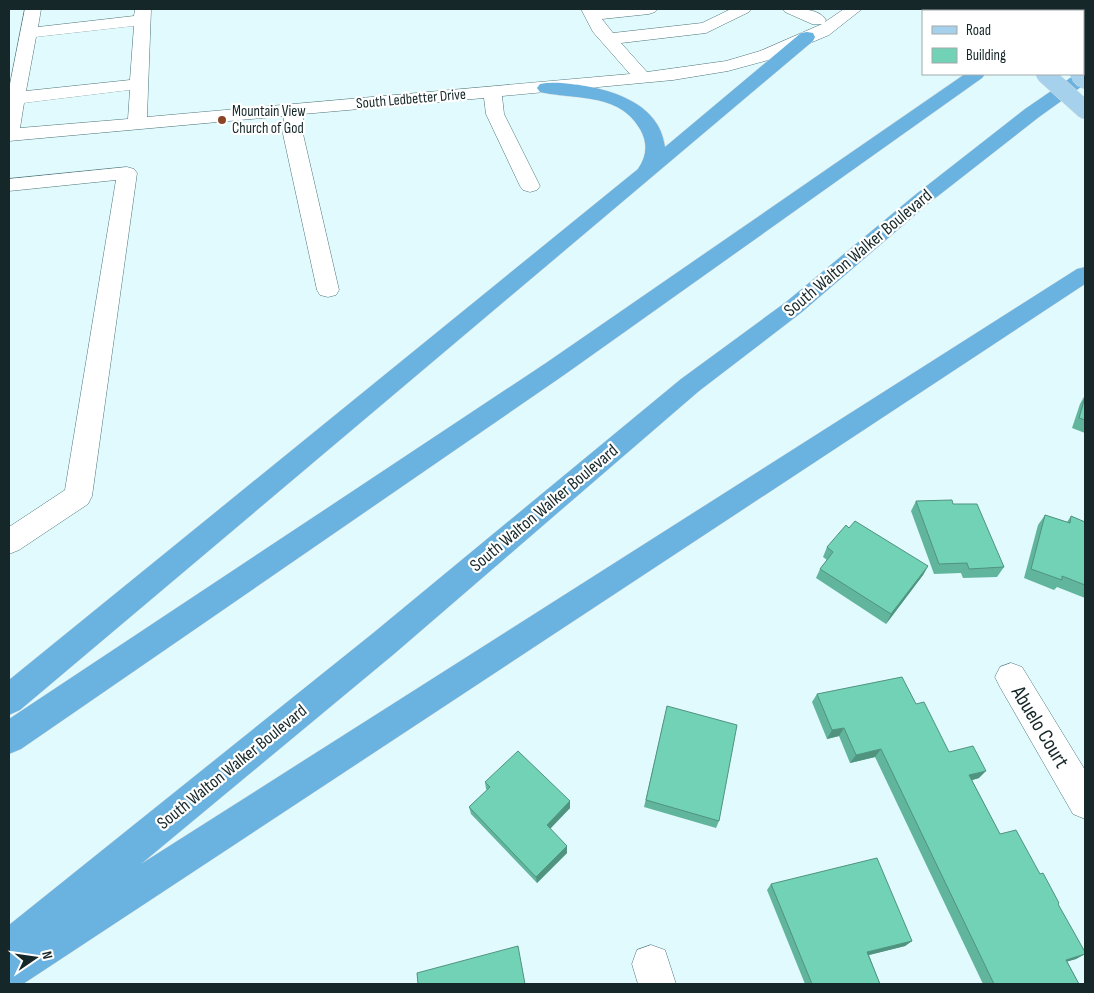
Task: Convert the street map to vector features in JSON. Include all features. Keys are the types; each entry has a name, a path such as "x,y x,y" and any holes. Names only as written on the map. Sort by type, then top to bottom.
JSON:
{"highway":[{"path":"9,700 644,174 813,28"},
{"path":"9,738 555,369 975,75"},
{"name":"South Walton Walker Boulevard","path":"9,949 383,644 690,385 794,307 930,193 1032,113 1085,76"},
{"path":"546,88 577,90 607,96 634,110 649,124 657,144 652,163 644,174"},
{"path":"9,970 1085,274"}],"main road":[{"path":"1046,75 1085,110"}],"street":[{"path":"9,135 33,9"},
{"path":"643,78 599,28 590,12 649,9"},
{"path":"610,40 706,28 743,9"},
{"path":"791,9 813,28"},
{"name":"South Ledbetter Drive","path":"9,135 546,88 643,78 728,66 766,55 813,28 834,9"},
{"name":"South Ledbetter Drive","path":"813,28 823,32 854,9"},
{"path":"29,33 143,14 137,124"},
{"path":"16,98 139,84"},
{"path":"494,92 495,114 530,186"},
{"path":"294,109 293,134 328,290"},
{"path":"9,185 127,173 78,496 9,542"},
{"name":"Abuelo Court","path":"1011,677 1085,802"}],"building":[{"path":"1085,397 1085,420 1079,418"},
{"path":"952,500 953,504 977,504 1004,567 969,569 967,563 939,564 916,501"},
{"path":"1045,515 1070,523 1071,516 1085,522 1085,585 1062,576 1062,580 1031,569"},
{"path":"855,521 928,566 891,614 820,569 833,552 827,547 846,525 849,528"},
{"path":"902,677 916,704 924,702 949,752 973,746 986,771 969,775 1000,834 1016,830 1040,874 1043,873 1085,952 1085,954 1066,960 1079,984 994,984 881,749 856,755 844,728 832,730 817,694"},
{"path":"667,706 737,725 719,821 646,800"},
{"path":"518,751 570,801 547,825 567,846 536,877 469,807 490,787 485,782"},
{"path":"877,858 912,941 867,952 880,984 812,984 771,884"},
{"path":"518,946 525,984 418,984 417,973"}],"place":[{"name":"Mountain View Church of God","path":"222,120"}]}
